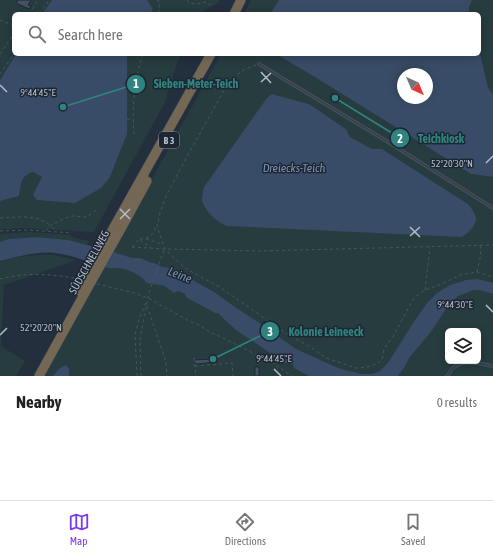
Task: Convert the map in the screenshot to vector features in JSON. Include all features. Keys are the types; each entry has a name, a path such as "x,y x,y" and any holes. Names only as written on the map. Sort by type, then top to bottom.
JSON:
{"highway":[{"path":"235,12 241,0"},
{"path":"240,12 247,0"},
{"name":"SÜDSCHNELLWEG","path":"118,227 210,56"},
{"name":"SÜDSCHNELLWEG","path":"35,376 216,56"},
{"name":"SÜDSCHNELLWEG","path":"39,376 82,291"}],"lane":[{"path":"259,64 493,208"},
{"path":"448,376 452,368 461,364 474,362 493,366"}],"path":[{"path":"30,12 38,0"},
{"path":"41,12 49,0"},
{"path":"157,0 160,2 159,12"},
{"path":"187,0 189,3 197,4 205,2 211,5"},
{"path":"0,20 12,25"},
{"path":"0,54 12,36"},
{"path":"0,74 13,56"},
{"path":"134,134 133,118 135,92 142,56"},
{"path":"146,239 153,234 166,196 228,83 241,71 259,64"},
{"path":"127,119 133,118"},
{"path":"46,231 51,225 66,218 72,216 87,217 98,209"},
{"path":"0,218 23,216 31,217 51,225 57,232"},
{"path":"157,226 165,249 185,268 221,288 284,332 328,359 356,368 371,366 382,360 384,349 397,329 410,304 415,297 425,290 460,275 477,272 493,277"},
{"path":"0,232 29,230 72,233"},
{"path":"163,244 146,239 140,239 132,247 261,251 493,245"},
{"path":"140,239 151,248"},
{"path":"477,272 481,256 480,245"},
{"path":"425,290 431,246"},
{"path":"141,376 140,340 149,293 165,249"},
{"path":"0,279 33,274 52,275 81,280"},
{"path":"95,283 148,298 210,332 268,360 292,376"},
{"path":"137,376 135,336 139,318 148,298"},
{"path":"147,304 166,362 167,376"},
{"path":"194,358 196,376"},
{"path":"195,366 232,363 233,376"}],"green space":[{"path":"0,0 52,0 43,12 12,12 12,56 15,56 0,80"},
{"path":"147,0 220,0 218,3 201,12 151,12 153,9"},
{"path":"251,0 279,0 271,12 245,12"},
{"path":"472,0 493,0 493,95 488,87 481,56 481,12 470,12 469,8"},
{"path":"127,56 179,56 165,102 94,232 19,228 0,230 0,201 19,196 22,181 25,176 33,172 42,177 38,185 110,177 127,134"},
{"path":"220,56 279,56 471,174 493,177 493,376 43,376","holes":["272,94 309,104 346,129 350,137 372,149 382,149 468,204 474,218 474,222 470,230 461,237"]},
{"path":"29,232 70,235 75,238 89,241 87,245 54,238 33,237 0,242 0,234"},
{"path":"53,255 77,260 4,285 1,346 25,361 16,376 0,376 0,262 19,257"}],"water":[{"path":"52,0 147,0 153,9 151,12 43,12"},
{"path":"279,0 472,0 469,8 470,12 271,12"},
{"path":"15,56 127,56 127,134 110,177 101,188 75,203 37,200 33,195 42,177 33,172 25,176 23,179 19,196 0,201 0,80"},
{"path":"279,56 481,56 488,87 493,95 493,177 471,174"},
{"name":"Dreiecks-Teich","path":"272,94 309,104 346,129 350,137 372,149 382,149 468,204 476,217 473,227 462,237 227,226 219,222 206,209 202,200 204,187 267,98"},
{"name":"Leine","path":"37,237 68,240 132,258 140,258 162,267 171,268 214,292 296,349 338,368 361,374 372,374 380,371 388,363 428,302 437,293 450,285 466,280 477,279 493,283 493,294 480,290 474,290 458,296 448,306 430,333 409,358 398,376 309,376 294,368 293,364 285,363 236,330 218,313 215,313 187,298 184,293 178,291 174,293 165,286 147,283 138,275 128,270 120,268 107,268 74,257 55,253 20,256 0,261 0,242 9,239"},
{"path":"66,365 69,369 69,376 53,376 60,368"}],"building":[{"path":"18,0 31,0 28,5 31,6 29,9 16,3"},
{"path":"332,93 340,98 338,102 330,97"},
{"path":"216,358 217,362 196,364 194,360 213,359"},
{"path":"255,367 259,367 259,376 255,376"}],"place":[{"name":"Teichkiosk","path":"335,98"},
{"name":"Sieben-Meter-Teich","path":"63,107"},
{"name":"Kolonie Leineeck","path":"213,359"}]}
